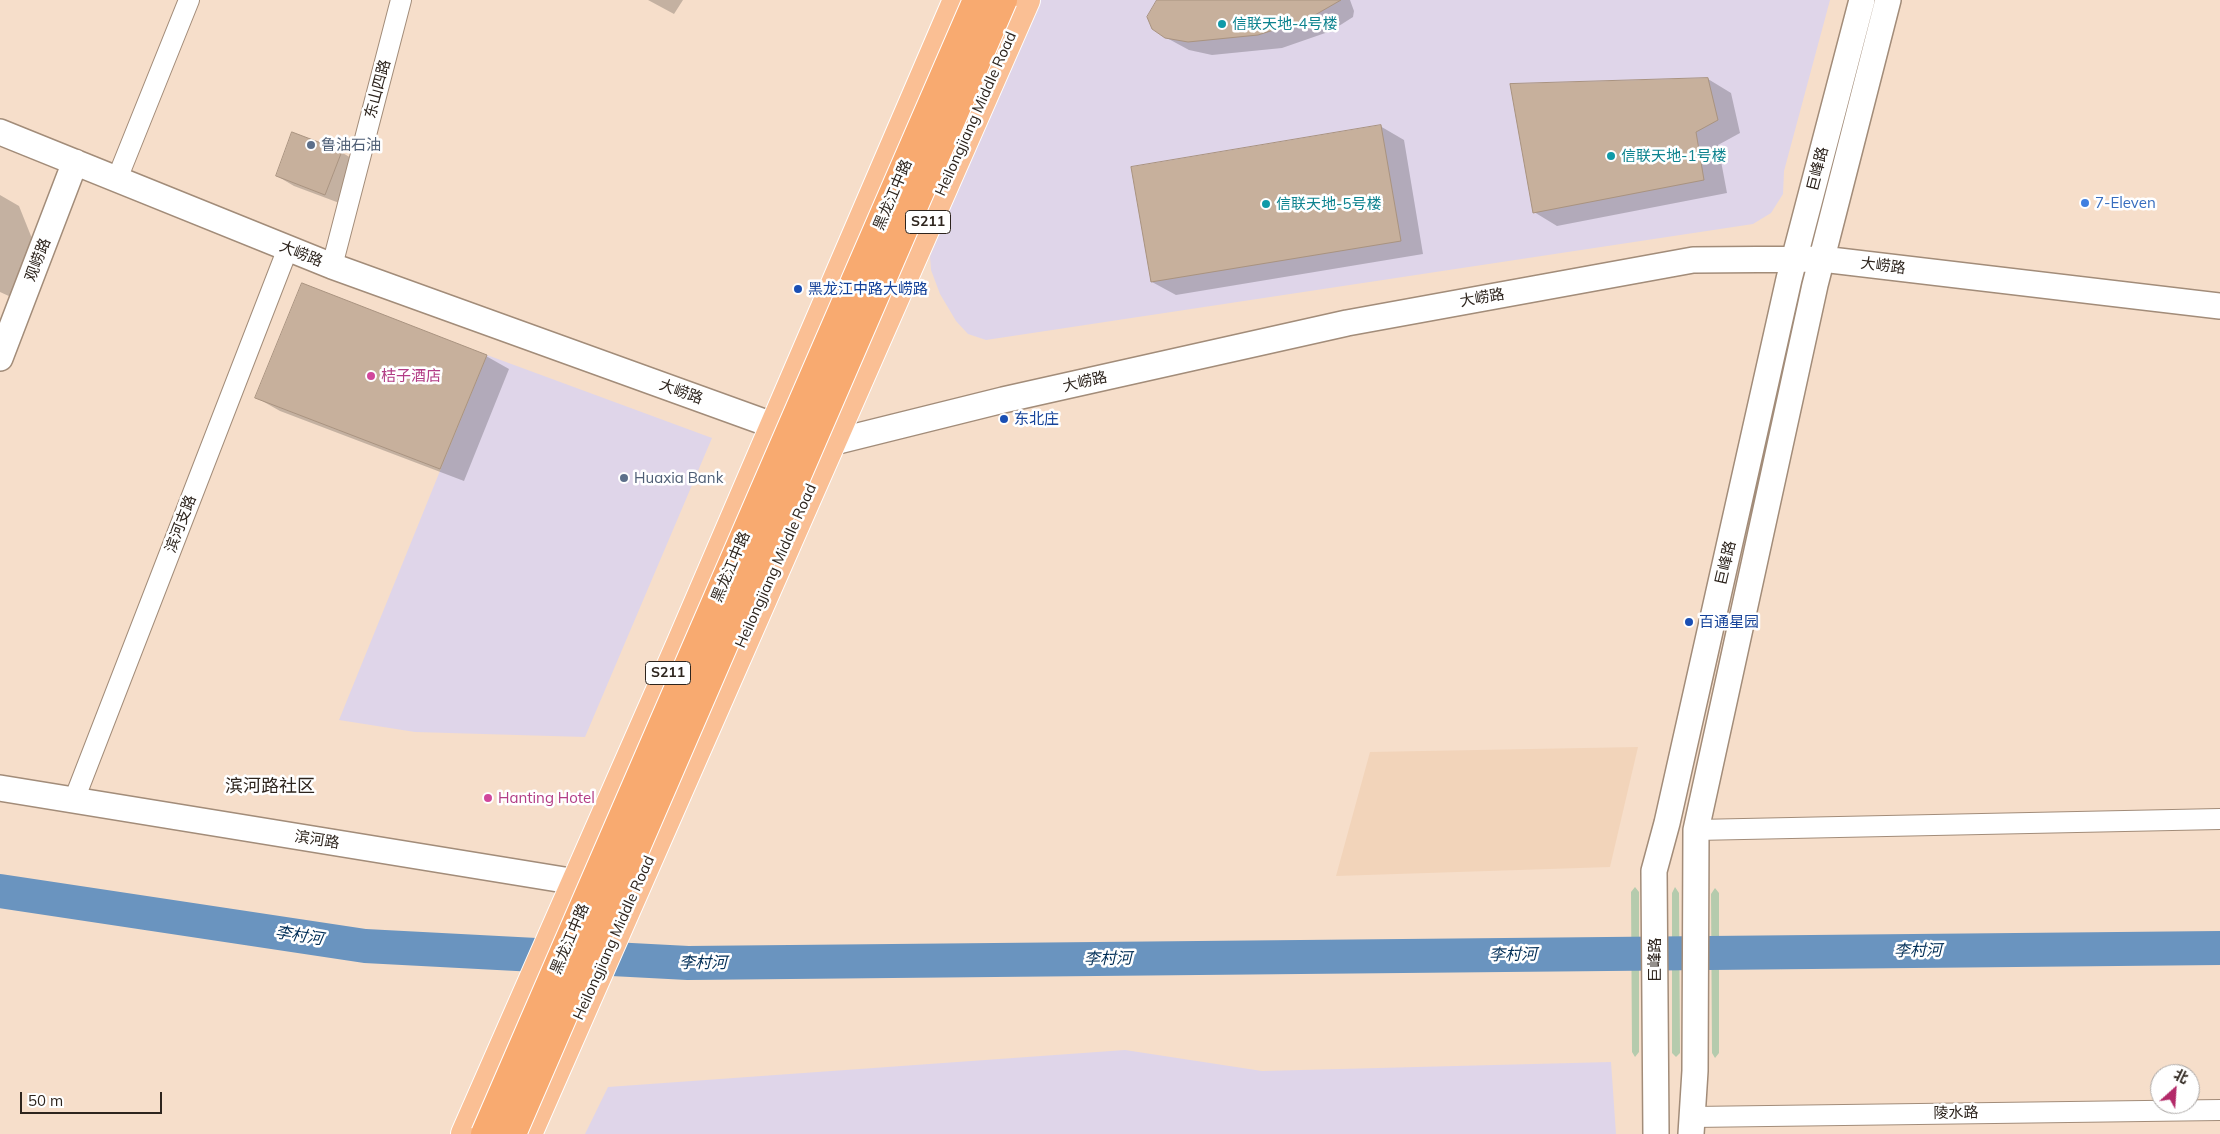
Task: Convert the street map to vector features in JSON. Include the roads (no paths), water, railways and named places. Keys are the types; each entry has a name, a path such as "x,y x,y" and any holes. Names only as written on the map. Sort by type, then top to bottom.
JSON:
{"highway":[{"name":"黑龙江中路","path":"475,1128 978,0"},
{"name":"黑龙江中路","path":"523,1132 1003,0"}],"main road":[{"name":"S211","path":"475,1128 576,882 775,426 956,0"},
{"name":"Heilongjiang Middle Road","path":"523,1132 617,932 1026,0"}],"street":[{"path":"117,179 189,0"},
{"name":"东山四路","path":"332,266 401,0"},
{"name":"巨峰路","path":"1656,1134 1654,871 1667,823 1795,258 1862,0"},
{"name":"巨峰路","path":"1692,1125 1695,1072 1694,869 1696,830 1822,259 1888,0"},
{"name":"大崂路","path":"0,132 332,266 775,426 830,443 1003,400 1347,323 1693,260 1822,259 2220,306"},
{"name":"观崂路","path":"0,358 75,162"},
{"name":"滨河支路","path":"74,800 288,248"},
{"name":"滨河路","path":"0,788 634,892"},
{"path":"1696,830 2220,819"},
{"name":"陵水路","path":"1692,1125 2220,1110"}],"waterway":[{"name":"李村河","path":"0,891 365,946 688,963 2220,948"}],"place":[{"name":"信联天地-4号楼","path":"1222,24"},
{"name":"鲁油石油","path":"311,145"},
{"name":"信联天地-1号楼","path":"1611,156"},
{"name":"7-Eleven","path":"2085,203"},
{"name":"信联天地-5号楼","path":"1266,204"},
{"name":"黑龙江中路大崂路","path":"798,289"},
{"name":"桔子酒店","path":"371,376"},
{"name":"东北庄","path":"1004,419"},
{"name":"Huaxia Bank","path":"624,478"},
{"name":"百通星园","path":"1689,622"},
{"name":"Hanting Hotel","path":"488,798"}],"district":[{"name":"滨河路社区","path":"270,787"}]}
